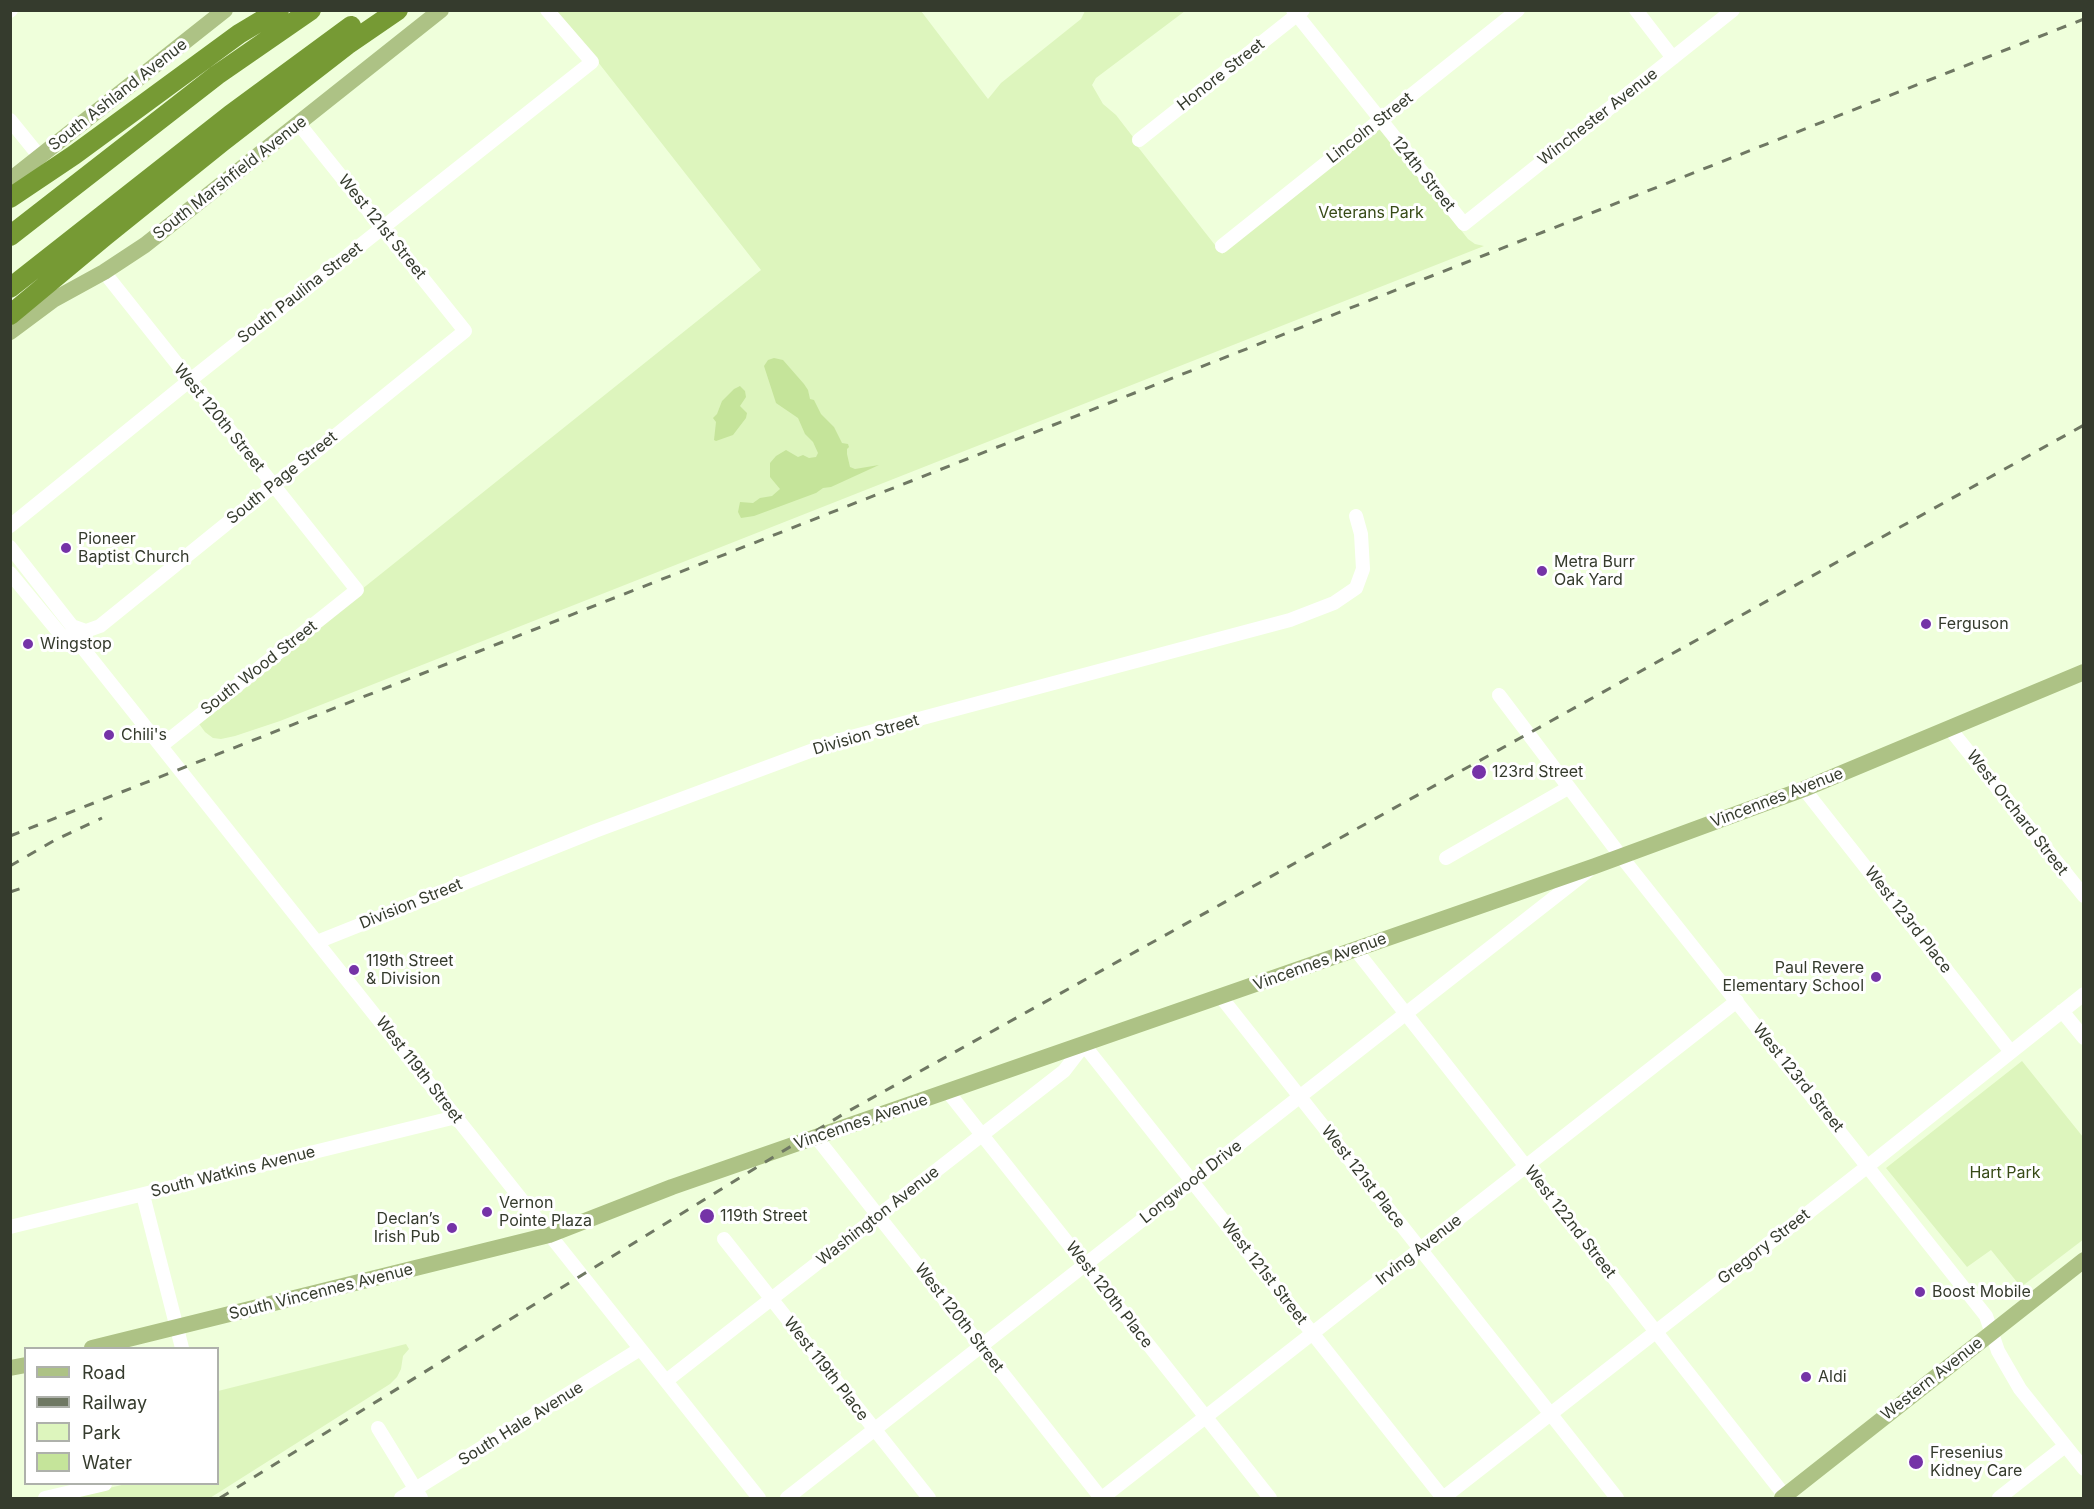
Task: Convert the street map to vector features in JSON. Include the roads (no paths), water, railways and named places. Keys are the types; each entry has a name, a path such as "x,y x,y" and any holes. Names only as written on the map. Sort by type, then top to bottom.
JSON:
{"highway":[{"path":"10,198 74,155 239,34 279,10"},
{"path":"10,236 180,103 311,10"},
{"path":"10,288 240,108 326,43 375,10"},
{"path":"10,315 222,142 347,45 398,10"}],"main road":[{"name":"South Ashland Avenue","path":"10,180 225,10"},
{"name":"South Marshfield Avenue","path":"10,332 53,300 104,272 146,245 441,10"},
{"name":"Vincennes Avenue","path":"549,1235 672,1187 1595,866 1804,789 2081,677"},
{"name":"South Vincennes Avenue","path":"96,1347 549,1235"},
{"name":"Western Avenue","path":"1784,1497 2084,1260"}],"street":[{"name":"South Paulina Street","path":"10,526 592,62 547,10"},
{"name":"Lincoln Street","path":"1222,246 1518,10"},
{"path":"1636,10 1673,58"},
{"name":"Winchester Avenue","path":"1464,224 1732,10"},
{"name":"124th Street","path":"1298,12 1464,224"},
{"name":"Honore Street","path":"1139,140 1298,12"},
{"path":"10,120 40,157"},
{"name":"West 121st Street","path":"299,124 465,331"},
{"name":"West 120th Street","path":"104,272 357,590"},
{"name":"South Page Street","path":"100,626 465,331"},
{"name":"Division Street","path":"317,942 595,831 840,740 1290,620 1334,603 1356,588 1363,569 1361,534 1356,516"},
{"name":"West 119th Street","path":"10,547 72,626 78,642 759,1498"},
{"name":"West 119th Street","path":"10,573 61,635 78,642"},
{"name":"South Wood Street","path":"161,746 357,590"},
{"path":"72,626 86,630 100,626"},
{"path":"94,661 92,638 100,626"},
{"name":"West 123rd Street","path":"1499,695 1620,855 1986,1316 1998,1351 2020,1389 2084,1469"},
{"name":"West Orchard Street","path":"1950,729 2084,896"},
{"path":"1446,858 1568,788"},
{"name":"West 123rd Place","path":"1804,789 2011,1052"},
{"name":"Longwood Drive","path":"787,1498 1595,866"},
{"name":"West 122nd Street","path":"1355,949 1784,1497"},
{"name":"Gregory Street","path":"1443,1498 2084,994"},
{"name":"West 121st Place","path":"1221,997 1617,1498"},
{"name":"Irving Avenue","path":"1101,1498 1737,1001"},
{"path":"2062,1011 2084,1038"},
{"name":"West 121st Street","path":"1084,1045 1443,1498"},
{"name":"Washington Avenue","path":"666,1381 1064,1071 1084,1045"},
{"name":"West 120th Place","path":"948,1092 1270,1498"},
{"name":"South Watkins Avenue","path":"10,1227 456,1117"},
{"name":"West 120th Street","path":"816,1137 1101,1498"},
{"path":"143,1195 182,1347"},
{"name":"West 119th Place","path":"724,1239 929,1498"},
{"name":"South Hale Avenue","path":"401,1498 419,1494 640,1349"},
{"path":"378,1428 419,1494"},
{"path":"1999,1498 2065,1446"},
{"path":"45,1498 101,1485"}],"water":[{"path":"774,358 783,360 804,384 810,399 814,400 821,414 834,427 842,443 848,444 847,454 850,467 855,469 879,465 816,493 754,516 741,518 738,512 740,502 753,503 760,498 772,496 780,489 770,477 770,463 776,456 786,450 798,457 803,455 809,458 816,457 818,453 813,442 805,434 798,418 776,403 764,366 768,360"},
{"path":"740,386 745,391 746,397 740,406 747,413 746,418 733,435 716,441 714,440 716,422 713,418 722,401"}],"railway":[{"path":"10,836 2084,19"},
{"path":"220,1498 845,1113 2084,425"},
{"path":"10,866 55,840 102,818"},
{"path":"10,892 25,887"}],"place":[{"name":"Pioneer Baptist Church","path":"66,548"},
{"name":"Metra Burr Oak Yard","path":"1542,571"},
{"name":"Ferguson","path":"1926,624"},
{"name":"Wingstop","path":"28,644"},
{"name":"Chili's","path":"109,735"},
{"name":"123rd Street","path":"1479,772"},
{"name":"119th Street & Division","path":"354,970"},
{"name":"Paul Revere Elementary School","path":"1876,977"},
{"name":"Vernon Pointe Plaza","path":"487,1212"},
{"name":"119th Street","path":"707,1216"},
{"name":"Declan’s Irish Pub","path":"452,1228"},
{"name":"Boost Mobile","path":"1920,1292"},
{"name":"Aldi","path":"1806,1377"},
{"name":"Fresenius Kidney Care","path":"1916,1462"}],"park label":[{"name":"Veterans Park","path":"1371,213"},
{"name":"Hart Park","path":"2005,1173"}]}
